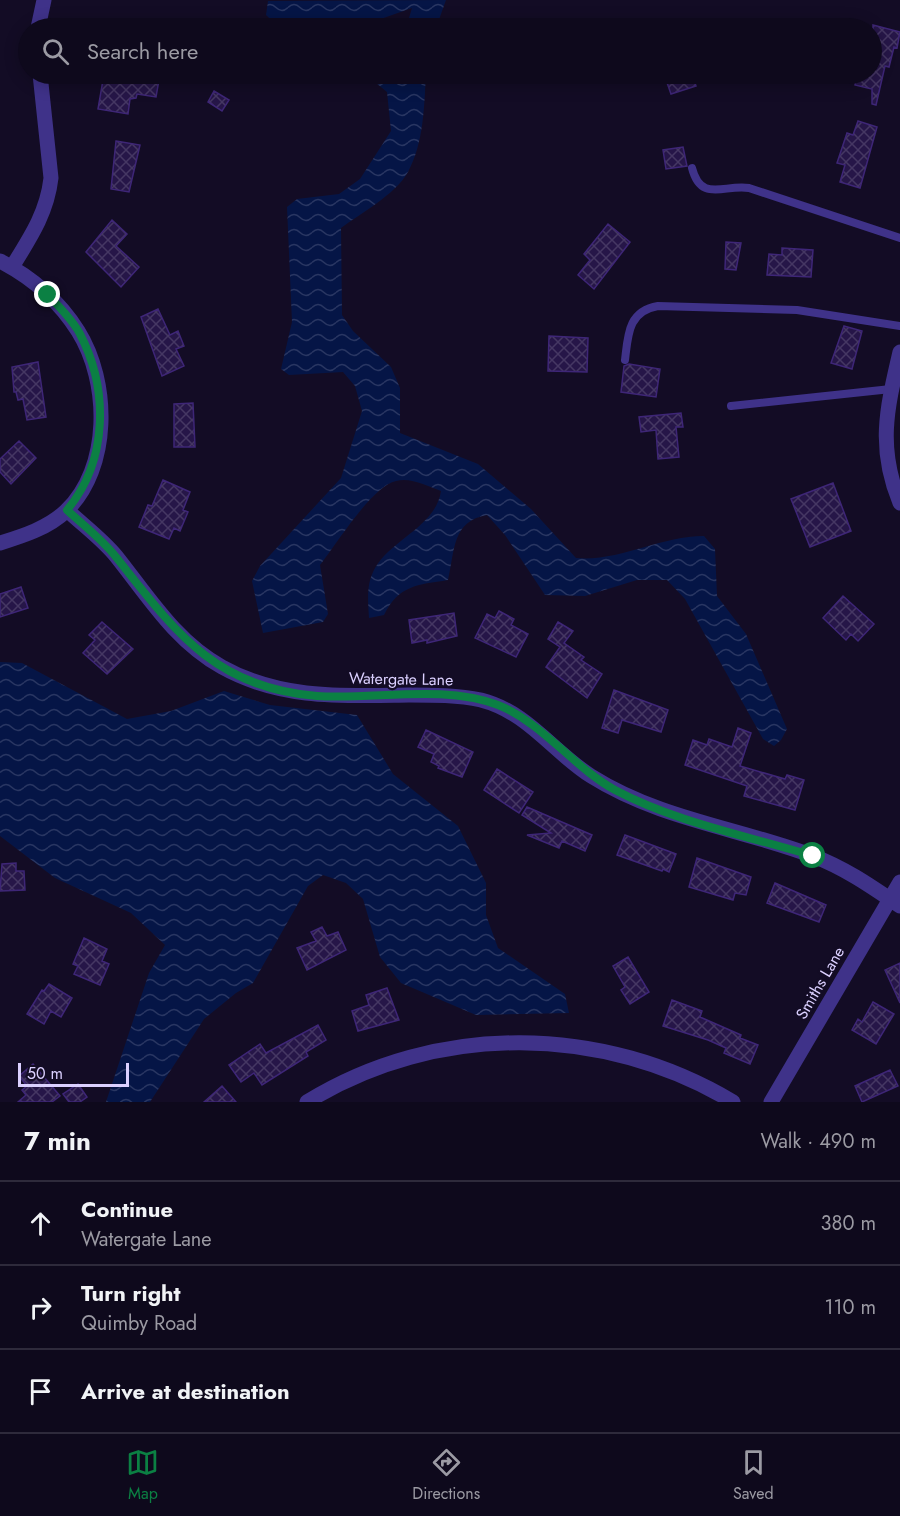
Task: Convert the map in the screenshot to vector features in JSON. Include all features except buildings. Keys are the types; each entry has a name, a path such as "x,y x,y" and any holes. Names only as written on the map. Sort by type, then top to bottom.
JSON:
{"street":[{"path":"40,18 44,0"},
{"path":"0,543 42,528 67,510 80,494 95,461 100,407 96,378 79,332 48,295 6,264 37,226 49,193 51,178 41,84"},
{"path":"900,352 886,412 885,441 887,464 900,503"},
{"name":"Watergate Lane","path":"67,510 115,555 140,590 175,630 198,651 238,675 280,689 317,696 441,695 498,705 516,714 579,767 616,790 692,820 813,856 850,873 895,902"},
{"name":"Smiths Lane","path":"771,1102 895,902 900,882"},
{"path":"307,1102 352,1078 415,1056 450,1047 522,1041 566,1044 634,1057 668,1069 733,1102"}],"lane":[{"path":"693,168 701,186 709,190 731,187 749,188 900,238"},
{"path":"625,360 629,327 633,320 640,312 658,306 797,310 900,326"},
{"path":"731,406 891,388"}],"water":[{"path":"446,0 440,18 409,18 412,8 384,18 269,18 266,15 268,1"},
{"path":"377,84 425,84 420,137 413,161 402,180 386,196 341,228 342,315 353,331 391,367 400,388 400,433 478,464 531,509 576,558 608,556 671,540 704,536 715,549 717,596 746,634 787,729 781,740 774,746 763,739 685,599 667,580 637,580 585,596 545,595 505,535 487,515 467,523 461,530 454,548 448,580 410,588 396,598 384,615 369,618 369,586 375,568 392,549 431,514 441,491 413,481 396,481 376,493 355,517 320,565 328,614 323,622 263,633 252,581 260,566 341,478 362,411 355,386 343,372 289,375 281,369 292,322 287,207 297,199 339,194 360,179 391,131 387,92"},
{"path":"0,662 22,663 127,719 171,711 224,691 270,705 357,715 393,774 458,826 486,883 486,915 498,948 565,994 569,1013 476,1015 401,983 380,957 363,899 346,883 323,875 308,886 253,983 236,993 204,1019 150,1102 106,1102 149,973 165,945 131,913 55,878 0,836"}],"route":[{"path":"48,295 79,332 96,378 100,407 95,461 80,494 67,510 115,555 140,590 175,630 198,651 219,666 238,675 288,691 317,696 441,695 498,705 516,714 579,767 616,790 644,803 692,820 813,856"}]}
